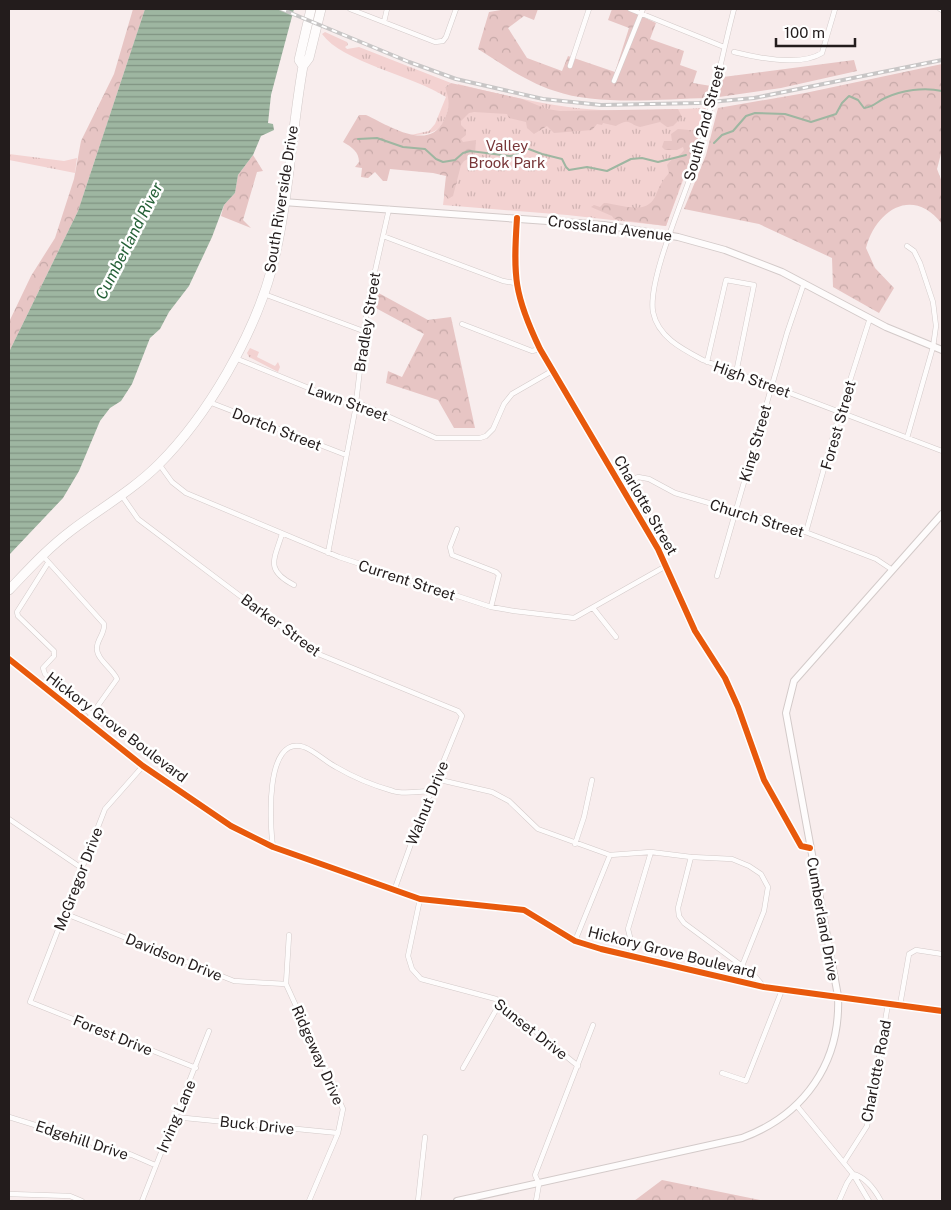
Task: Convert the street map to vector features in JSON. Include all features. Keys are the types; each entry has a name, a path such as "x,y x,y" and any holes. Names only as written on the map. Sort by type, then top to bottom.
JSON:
{"highway":[{"name":"South Riverside Drive","path":"303,66 299,60 311,9"},
{"name":"South Riverside Drive","path":"9,590 42,555 72,530 122,496 159,464 193,426 234,357 264,294 277,245 303,66 309,58 321,9"}],"main road":[{"name":"Crossland Avenue","path":"283,202 613,226 670,235 732,252 805,282 870,318 942,350"},
{"name":"Cumberland Drive","path":"457,1201 742,1138 772,1124 797,1106 816,1081 830,1052 838,1015 838,996 786,713 794,681 942,514"},
{"name":"Hickory Grove Boulevard","path":"9,659 143,766 231,826 272,847 298,854 420,899 524,910 575,941 631,956 764,987 942,1011"}],"street":[{"path":"350,9 435,42 442,41 456,9"},
{"path":"384,22 388,9"},
{"path":"570,66 589,9"},
{"path":"630,9 643,11 724,46"},
{"name":"South 2nd Street","path":"670,235 701,147 734,9"},
{"path":"734,52 783,60 810,59 817,56 824,49 835,9"},
{"path":"614,81 643,11"},
{"name":"Bradley Street","path":"328,553 355,404 366,332 368,302 389,209"},
{"name":"Charlotte Street","path":"517,218 515,282 521,308 540,349 622,486 666,566 695,631 725,678 738,707 764,780 801,846 804,849 810,848"},
{"name":"High Street","path":"670,235 653,292 655,317 666,336 707,362 942,451"},
{"path":"383,236 503,281 515,282"},
{"path":"906,246 917,255 930,294 936,326 907,438"},
{"path":"707,362 726,280 754,285 736,373"},
{"name":"King Street","path":"717,576 772,386 805,282"},
{"path":"264,294 366,332"},
{"name":"Forest Street","path":"806,532 840,412 870,318"},
{"path":"462,324 532,351 540,349"},
{"name":"Lawn Street","path":"234,357 348,404 363,405 436,438 450,439 486,436 493,430 504,404 512,394 552,371"},
{"name":"Dortch Street","path":"209,402 346,455"},
{"name":"Current Street","path":"159,464 172,482 186,493 328,553 492,607 570,618 593,608 666,566"},
{"name":"Church Street","path":"622,486 633,479 643,477 676,493 806,532 876,559 892,569"},
{"name":"Barker Street","path":"122,496 138,519 316,653 458,710 462,716"},
{"path":"457,529 450,547 452,554 496,572 499,575 492,607"},
{"path":"282,534 274,559 274,570 280,577 294,585"},
{"path":"42,555 104,624 97,648 98,654 117,679 87,721"},
{"path":"48,563 17,612 18,616 54,651 54,656 43,668 45,674 91,714"},
{"path":"593,608 616,637"},
{"name":"Walnut Drive","path":"394,891 431,791 462,716"},
{"path":"272,847 269,815 274,772 283,752 292,747 303,747 338,768 395,792 431,791"},
{"name":"McGregor Drive","path":"30,1002 66,914 105,809 143,766"},
{"path":"436,780 492,792 508,801 525,819 538,829 574,844 610,855 651,852 739,860 761,874 768,887 764,910 742,966"},
{"path":"574,844 584,817 592,780"},
{"path":"9,819 83,869"},
{"path":"631,956 632,945 628,929 651,852"},
{"path":"575,941 610,855"},
{"path":"691,857 678,908 680,916 684,923 742,966 764,987"},
{"name":"Sunset Drive","path":"420,899 408,956 412,969 420,979 496,999 578,1066"},
{"name":"Davidson Drive","path":"66,914 234,981 286,984"},
{"name":"Ridgeway Drive","path":"289,935 286,984 343,1109 338,1133 309,1201"},
{"path":"900,1005 910,954 916,950 942,954"},
{"path":"722,1073 746,1081 782,990"},
{"name":"Forest Drive","path":"30,1002 196,1068"},
{"path":"463,1068 500,1003"},
{"name":"Charlotte Road","path":"844,1162 867,1126 888,1004"},
{"path":"536,1201 539,1184 535,1175 594,1025"},
{"name":"Irving Lane","path":"142,1201 209,1031"},
{"path":"797,1106 854,1174 869,1201"},
{"name":"Edgehill Drive","path":"9,1117 132,1155 155,1166"},
{"name":"Buck Drive","path":"175,1118 338,1133"},
{"path":"418,1201 425,1137"},
{"path":"838,1201 854,1174"},
{"path":"854,1174 866,1181 881,1201"},
{"path":"9,1194 70,1196 82,1201"}],"green space":[{"path":"133,9 145,9 78,211 9,352 9,322 31,276 55,238 74,179 81,141 114,74"},
{"path":"507,9 538,9 534,20 524,16 508,28 527,58 562,71 568,56 615,72 629,28 608,20 612,9 641,9 639,15 656,23 650,39 684,51 680,65 697,71 693,83 711,86 708,98 590,99 572,96 535,83 515,73 478,49 489,12"},
{"path":"325,32 347,42 348,45 345,47 347,49 359,47 451,83 445,87 451,100 446,117 439,128 421,135 411,135 429,131 435,124 446,97 416,82 345,53 322,34"},
{"path":"854,60 857,71 781,88 719,97 723,77"},
{"path":"942,64 942,150 937,169 942,182 942,224 931,213 919,206 908,205 897,208 887,214 878,223 871,234 866,248 875,268 894,288 879,313 833,287 832,258 759,224 684,209 706,155 718,108 805,93"},
{"path":"451,83 522,99 547,109 560,111 678,109 682,117 673,126 667,127 660,122 640,127 630,122 621,123 616,126 603,123 602,125 597,124 592,130 554,133 547,126 534,134 527,128 526,122 509,118 507,114 474,112 469,113 461,121 461,125 466,130 466,135 461,139 463,142 476,140 475,155 464,161 461,165 453,196 448,199 444,194 446,176 390,169 387,181 383,181 375,172 368,178 361,177 362,168 355,167 359,162 358,155 343,142 359,115 366,115 408,134 429,135 437,130 444,120 449,104 445,87"},
{"name":"Valley Brook Park","path":"458,84 529,100 584,109 628,111 706,108 697,143 666,226 567,215 443,205"},
{"path":"678,129 700,131 666,226 614,219 612,216 591,207 594,205 600,207 604,203 639,208 651,203 669,173 667,165 684,150 683,147 677,150 665,150 662,147 664,141 672,141 671,134"},
{"path":"9,154 64,161 77,158 75,173 9,160"},
{"path":"253,155 263,171 257,172 243,220 251,228 221,216 224,205 235,193 238,175"},
{"path":"375,291 428,320 451,317 475,428 454,428 438,400 386,383 388,371 402,377 424,334 372,306"},
{"path":"250,348 259,352 257,357 275,366 278,362 280,367 278,372 249,357 247,353"},
{"path":"662,1180 760,1200 761,1201 634,1201"}],"water":[{"name":"Cumberland River","path":"145,9 294,9 271,95 268,123 273,124 274,130 261,136 253,155 238,175 235,193 224,205 212,237 189,286 169,312 160,329 150,338 132,384 121,401 110,408 100,421 79,471 63,498 9,555 9,352 78,211"}],"waterway":[{"path":"714,143 722,135 733,131 746,116 755,113 785,114 811,122 836,114 842,103 849,96 858,100 864,108 870,107 892,95 906,91 921,89 942,91"},
{"path":"358,139 377,138 403,147 425,149 436,159 443,162 455,160 463,153 470,151 510,156 526,148 562,159 569,170 587,167 607,171 631,159 642,158 658,162 686,155"}],"railway":[{"path":"281,9 409,62 456,79 543,99 601,105 699,103 754,98 942,60"}],"cycle path":[{"path":"517,218 515,255 517,285 531,330 540,349 658,549 695,631 725,678 738,707 764,780 801,846 810,848"},
{"path":"9,659 143,766 231,826 273,847 420,899 524,910 575,941 601,949 764,987 942,1011"}]}
